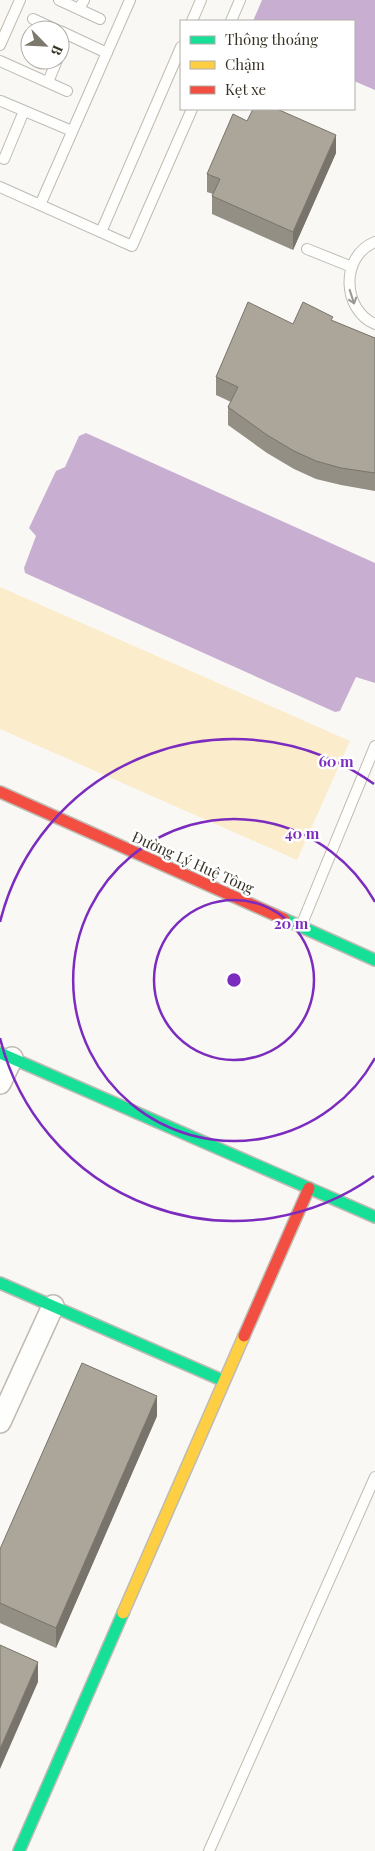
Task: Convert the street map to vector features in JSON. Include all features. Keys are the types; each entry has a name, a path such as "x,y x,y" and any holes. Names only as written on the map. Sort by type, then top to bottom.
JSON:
{"street":[{"name":"Đường Lý Huệ Tông","path":"0,792 375,960"},
{"path":"0,1084 6,1055 375,1217"},
{"path":"19,1851 309,1188"},
{"path":"0,1283 224,1381"},
{"path":"0,1422 53,1306"}],"lane":[{"path":"0,45 20,0"},
{"path":"59,0 82,5 100,18"},
{"path":"40,204 130,0"},
{"path":"192,20 201,0"},
{"path":"231,20 240,0"},
{"path":"70,36 107,53"},
{"path":"101,232 180,49"},
{"path":"0,61 68,91"},
{"path":"48,82 53,70"},
{"path":"1,102 72,131"},
{"path":"0,187 132,246 192,110"},
{"path":"4,159 24,111"},
{"path":"375,242 359,254 352,267 349,282 350,297 358,311 368,321 375,324"},
{"path":"307,249 352,267"},
{"path":"300,928 375,746"},
{"path":"208,1851 375,1477"}],"shaded area":[{"path":"262,0 375,0 375,90 355,81 355,20 253,20"},
{"path":"86,433 375,563 375,683 356,677 340,711 335,712 25,573 24,568 36,536 29,528 56,471 65,467 79,436"},
{"path":"0,587 350,741 297,860 0,729"}],"building":[{"path":"252,110 279,110 336,135 293,232 212,196 220,179 207,174 233,114 247,121"},
{"path":"248,302 293,324 303,302 333,317 331,320 375,338 375,473 341,468 316,461 267,435 228,407 238,387 216,377"},
{"path":"82,1363 157,1396 56,1628 0,1603 0,1549"},
{"path":"0,1645 38,1662 0,1749"}],"traffic: fast":[{"path":"284,919 375,960"},
{"path":"0,1053 375,1217"},
{"path":"0,1283 224,1381"},
{"path":"19,1851 123,1613"}],"traffic: slow":[{"path":"123,1613 244,1336"}],"traffic: jam":[{"path":"0,792 284,919"},
{"path":"244,1336 309,1188"}]}
